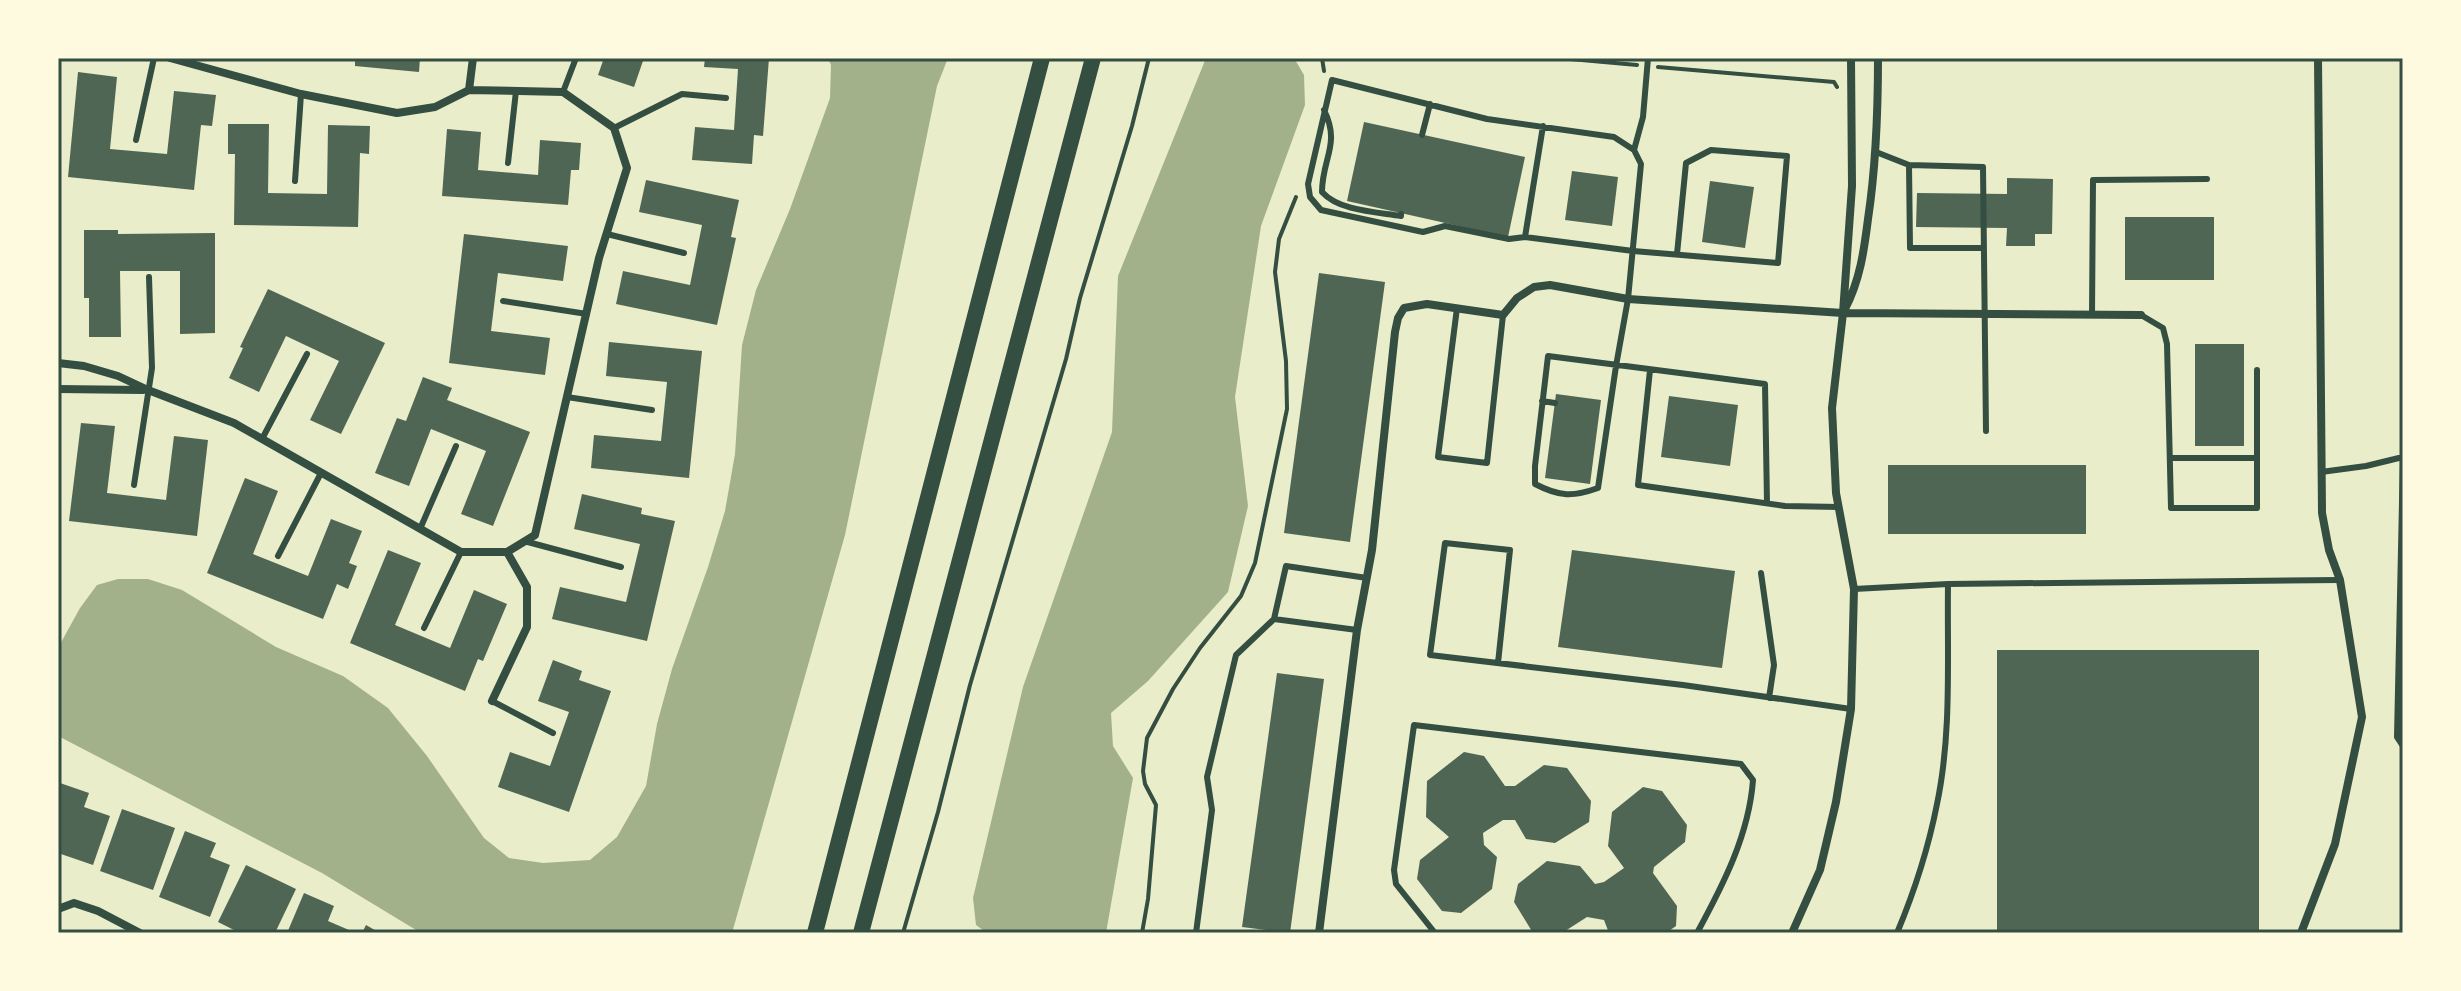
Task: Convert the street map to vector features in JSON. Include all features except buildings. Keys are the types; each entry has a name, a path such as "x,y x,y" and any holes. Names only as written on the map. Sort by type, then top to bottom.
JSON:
{"main road":[{"path":"815,933 1042,58"},
{"path":"861,933 1093,58"}],"street":[{"path":"469,90 473,58"},
{"path":"1792,933 1820,870 1836,802 1851,709 1854,589 1836,493 1832,408 1843,313 1852,186 1851,58"},
{"path":"1843,313 1856,289 1861,267 1876,152 1878,58"},
{"path":"2301,933 2335,844 2362,717 2340,580 2329,550 2322,513 2318,58"},
{"path":"58,363 84,366 118,376 234,423 461,552 507,552 535,535 607,234 627,168 614,128 563,92 469,90 435,107 397,113 301,94 174,59"},
{"path":"1319,933 1357,630 1372,550 1398,318 1404,308 1427,304 1503,315 1517,298 1534,287 1550,285 1628,299 1843,313 2141,315"},
{"path":"58,389 148,390"},
{"path":"492,701 527,627 527,587 507,552"},
{"path":"58,909 74,903 98,911 140,933"}],"lane":[{"path":"136,140 154,58"},
{"path":"563,92 576,58"},
{"path":"1634,150 1643,117 1648,62"},
{"path":"1677,254 1686,163 1711,150 1787,156 1778,263 1633,251 1525,237 1509,239 1445,226 1423,232 1321,210 1310,197 1308,184 1332,80 1487,119 1614,137 1634,150 1641,164 1633,251 1628,299 1616,366 1598,488 1577,496 1552,493 1535,484 1548,356 1616,366 1765,384 1767,503"},
{"path":"508,163 516,91"},
{"path":"295,181 301,94"},
{"path":"614,128 682,94 726,98"},
{"path":"1422,135 1430,104"},
{"path":"1324,110 1332,125 1333,137 1322,192 1328,199 1347,206 1401,214"},
{"path":"1525,237 1543,126"},
{"path":"1876,152 1909,165 1983,167 1986,431"},
{"path":"1909,165 1910,248 1983,248"},
{"path":"2092,315 2093,180 2207,179"},
{"path":"607,234 684,253"},
{"path":"134,485 152,368 149,277"},
{"path":"503,301 587,314"},
{"path":"1457,308 1438,457 1487,463 1503,315"},
{"path":"2141,315 2163,328 2167,344 2171,508 2257,508 2257,370"},
{"path":"262,439 307,354"},
{"path":"1650,370 1638,485 1767,503 1839,507"},
{"path":"567,397 652,410"},
{"path":"1542,401 1555,403"},
{"path":"1600,408 1610,409"},
{"path":"420,529 456,446"},
{"path":"2321,472 2366,466 2403,456 2397,737 2403,746"},
{"path":"2170,458 2257,458"},
{"path":"278,556 321,473"},
{"path":"524,541 621,567"},
{"path":"1498,663 1510,550 1445,543 1430,655 1683,685 1851,709"},
{"path":"424,628 461,552"},
{"path":"1196,933 1212,810 1207,777 1236,655 1274,619 1286,566 1367,578"},
{"path":"1761,573 1774,665 1769,698"},
{"path":"1854,589 1948,584 2340,580"},
{"path":"1897,933 1918,882 1938,802 1947,724 1948,584"},
{"path":"1274,619 1357,630"},
{"path":"492,701 553,733"},
{"path":"1435,933 1396,884 1394,870 1414,725 1741,764 1753,780 1752,800 1728,876 1697,933"}],"path":[{"path":"903,933 974,671 1066,359 1080,298 1132,126 1149,58"},
{"path":"1322,58 1323,83"},
{"path":"1559,58 1648,62 1834,82 1839,89"},
{"path":"1142,933 1156,805 1145,784 1143,771 1147,738 1161,709 1193,659 1241,596 1255,563 1287,409 1286,361 1276,294 1276,254 1299,184"}],"shaded area":[{"path":"828,58 948,58 937,86 845,535 732,933 421,933 322,873 60,737 58,648 80,608 97,585 118,579 148,579 182,590 276,647 343,676 388,708 427,756 484,838 509,858 543,863 590,860 617,837 646,786 657,724 672,669 725,511 735,454 742,345 756,290 790,209 830,98 831,65"},
{"path":"1206,58 1294,58 1304,75 1305,105 1261,226 1235,397 1248,506 1228,592 1148,681 1111,713 1113,746 1133,778 1106,933 987,933 976,925 973,898 1023,687 1112,432 1118,276"}]}
